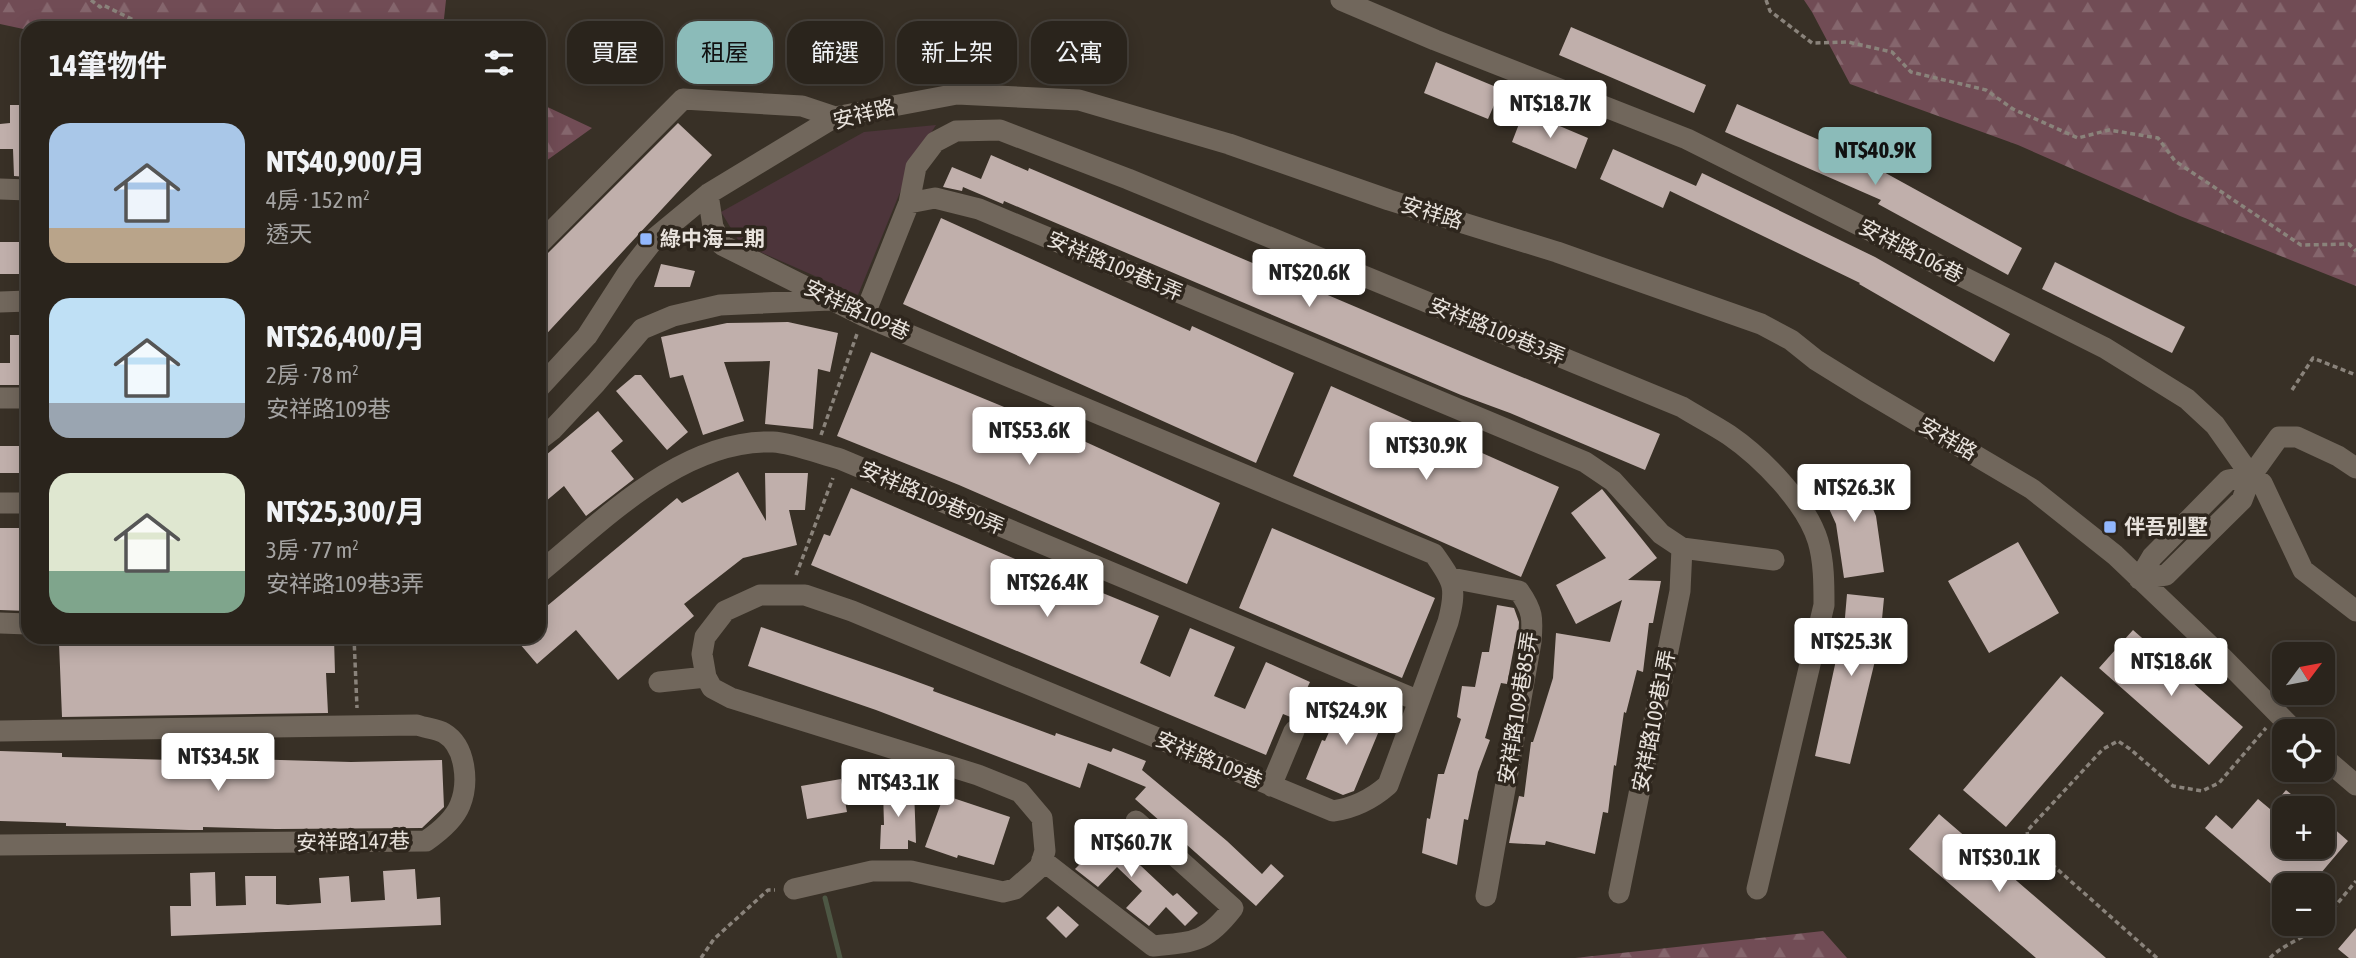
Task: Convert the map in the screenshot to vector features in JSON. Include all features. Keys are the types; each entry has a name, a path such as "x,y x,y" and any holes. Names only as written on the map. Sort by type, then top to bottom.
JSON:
{"street":[{"name":"安祥路106巷","path":"1341,0 1434,40 1687,139 2105,348 2187,400 2215,425 2251,476 2262,483 2303,570 2356,611"},
{"name":"安祥路","path":"546,380 587,336 627,274 656,237 708,194 835,117 957,94 1079,100 1229,144 1389,200 1557,252 1761,324 1791,340 1816,360 1866,391 2032,489 2115,555 2284,719"},
{"path":"546,237 683,99 802,106 835,117"},
{"name":"安祥路109巷3弄","path":"864,316 909,203 916,167 936,142 956,131 1000,130 1141,184 1682,407 1730,436 1776,475 1802,510 1818,540 1823,575 1824,605 1756,889"},
{"path":"0,189 21,190"},
{"name":"安祥路109巷","path":"706,677 702,654 705,637 725,611 760,595 805,595 852,611 1333,811 1350,809 1376,796 1388,785 1454,602 1451,578 1434,554 864,316 722,245 713,227 708,194"},
{"name":"安祥路109巷1弄","path":"909,203 935,198 979,209 1585,462 1613,481 1661,534 1682,548 1680,591 1619,893"},
{"path":"546,435 579,402 642,329 673,316 720,305 832,300"},
{"path":"0,302 21,301"},
{"path":"0,398 21,398"},
{"path":"2140,579 2166,575 2242,500 2251,476 2279,438 2297,437 2356,468"},
{"name":"安祥路109巷90弄","path":"546,567 643,488 680,465 726,447 774,442 840,459 1419,701"},
{"path":"0,503 21,503"},
{"path":"1682,548 1773,560"},
{"name":"安祥路109巷85弄","path":"1451,578 1519,591 1530,607 1532,619 1531,642 1486,896"},
{"path":"0,623 21,624"},
{"path":"659,682 706,677 712,688 731,698 978,775 1020,792 1042,818 1045,851 1040,867 1015,889 1003,892 911,871 872,871 794,889"},
{"name":"安祥路147巷","path":"0,730 417,725 445,734 462,754 464,782 460,805 442,831 426,841 0,845"},
{"path":"1271,786 1294,731"},
{"path":"2335,767 2356,785"},
{"path":"1042,860 1153,946 1197,942 1219,927 1233,908 1136,821"}],"path":[{"path":"90,0 100,7 103,5 136,21"},
{"path":"1766,0 1770,11 1812,43 1848,42 1892,52 1911,72 1986,90 2013,109 2078,138 2109,130 2158,138 2175,161 2301,244 2349,244 2356,251"},
{"path":"814,453 864,316"},
{"path":"2292,390 2313,358 2356,375"},
{"path":"789,595 840,459"},
{"path":"354,644 358,726"},
{"path":"2157,958 2029,845 2027,831 2103,749 2118,741 2173,786 2202,791 2219,782 2278,713"},
{"path":"2335,906 2356,881"},
{"path":"701,958 714,939 768,890 794,889"},
{"path":"2270,958 2301,936"}],"shaded area":[{"path":"936,125 912,163 858,295 740,243 721,212 864,132"}],"green space":[{"path":"0,0 446,0 444,21 21,21 21,28 0,24"},
{"path":"1804,0 2356,0 2356,286 2180,216 2018,145 1850,84"},
{"path":"546,106 592,128 546,161"},
{"path":"1823,931 1847,958 1575,958"}],"building":[{"path":"1571,27 1706,85 1694,113 1559,55"},
{"path":"1436,62 1501,89 1488,119 1424,93"},
{"path":"1737,104 1872,163 1871,165 2022,248 2008,275 1878,204 1881,200 1725,132"},
{"path":"10,105 21,105 21,176 14,176 13,149 0,149 0,124 10,123"},
{"path":"1524,111 1588,138 1576,169 1512,142"},
{"path":"678,123 712,155 546,334 548,253"},
{"path":"1613,149 1696,186 1702,173 1875,257 2010,334 1994,362 1860,283 1670,191 1663,208 1600,179"},
{"path":"991,155 1028,171 1029,168 1660,434 1645,470 1004,201 1003,204 963,187 962,191 943,187 952,167 981,179"},
{"path":"941,218 1190,331 1192,326 1294,373 1256,463 903,304"},
{"path":"0,242 20,242 21,274 0,274"},
{"path":"2055,262 2185,327 2172,353 2042,289"},
{"path":"661,264 695,271 690,287 654,287"},
{"path":"788,322 838,333 830,372 818,369 813,429 765,424 770,361 724,362 744,421 703,435 683,375 670,378 661,337 727,323"},
{"path":"10,335 21,335 21,385 0,385 0,363 10,363"},
{"path":"871,352 1055,428 1220,503 1187,584 959,485 837,436"},
{"path":"635,375 641,375 688,432 667,450 616,391"},
{"path":"1331,386 1559,487 1521,577 1293,476"},
{"path":"598,411 623,441 611,451 634,479 586,516 564,486 546,501 546,455"},
{"path":"0,446 21,446 21,473 0,473"},
{"path":"1855,467 1876,516 1884,572 1844,578 1836,524 1818,484"},
{"path":"738,472 766,521 765,473 808,473 805,510 789,510 797,545 743,558 684,604 694,616 618,680 576,630 537,664 520,644 546,644 546,605 677,498 682,503"},
{"path":"851,488 1050,574 1051,572 1159,616 1140,663 1170,677 1190,628 1235,647 1214,696 1245,709 1266,662 1310,682 1293,718 1283,714 1266,755 811,565 824,534 830,536"},
{"path":"1602,489 1657,558 1628,580 1661,581 1653,623 1649,623 1643,672 1637,670 1626,713 1624,712 1608,813 1603,812 1595,854 1546,841 1545,845 1509,843 1519,796 1524,797 1531,742 1553,678 1556,633 1610,642 1622,600 1576,624 1556,585 1606,558 1571,513"},
{"path":"0,528 21,528 21,611 0,610"},
{"path":"1272,528 1435,598 1402,678 1239,608"},
{"path":"2018,542 2059,613 1989,653 1948,581"},
{"path":"1847,594 1884,598 1880,640 1850,764 1815,756 1838,651 1842,652"},
{"path":"1497,605 1514,608 1519,622 1518,643 1515,642 1507,684 1501,683 1485,738 1490,740 1478,772 1468,820 1464,819 1457,865 1422,853 1427,818 1430,819 1438,774 1444,774 1461,719 1457,717 1462,686 1475,687 1482,652 1489,652"},
{"path":"761,627 934,688 933,691 1055,736 1056,733 1111,752 1113,748 1146,761 1142,770 1262,874 1271,864 1284,876 1256,906 1135,799 1146,787 1088,763 1080,788 876,710 748,666"},
{"path":"2133,630 2243,727 2209,765 2099,668"},
{"path":"59,644 334,644 335,673 326,673 328,713 62,717"},
{"path":"2061,676 2104,713 2006,827 1963,790"},
{"path":"1345,696 1386,714 1354,791 1343,795 1306,779 1322,740 1325,741"},
{"path":"0,751 62,753 62,757 209,761 209,758 351,762 442,760 444,807 422,828 203,827 203,830 189,830 0,821"},
{"path":"841,779 847,812 807,819 801,786"},
{"path":"914,789 916,843 908,840 908,849 880,849 881,825 884,825 883,790"},
{"path":"2286,790 2293,796 2281,796"},
{"path":"944,795 1010,817 994,865 958,855 957,858 925,847"},
{"path":"2258,799 2270,809 2272,807 2272,859 2333,859 2321,873 2272,873 2272,885 2205,828 2216,815 2232,829"},
{"path":"1939,814 2106,958 2036,958 1909,849"},
{"path":"1093,821 1173,896 1177,893 1198,913 1185,926 1166,907 1149,926 1126,908 1142,891 1117,867 1098,887 1075,869 1096,848 1081,834"},
{"path":"2335,830 2348,841 2335,856"},
{"path":"415,869 417,899 440,897 441,925 171,936 170,906 191,906 190,873 215,872 216,906 246,905 245,876 276,876 276,904 288,905 321,903 319,878 349,876 351,902 385,900 383,871"},
{"path":"1058,906 1079,925 1066,938 1046,918"},
{"path":"2356,928 2356,958 2349,958 2338,949"}],"waterway":[{"path":"825,898 840,958"}],"place":[{"name":"綠中海二期","path":"646,239"},
{"name":"伴吾別墅","path":"2110,527"}]}
